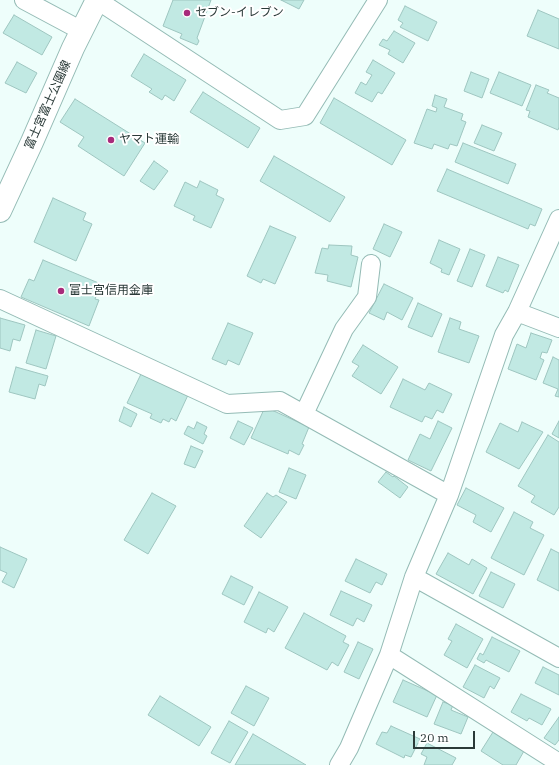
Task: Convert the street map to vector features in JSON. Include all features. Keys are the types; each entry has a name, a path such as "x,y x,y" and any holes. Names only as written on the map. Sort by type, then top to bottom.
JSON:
{"main road":[{"name":"富士宮富士公園線","path":"0,211 97,0"}],"street":[{"path":"24,0 82,31"},
{"path":"97,0 280,120 304,116 378,0"},
{"path":"339,765 349,748 389,655 414,577 449,495 504,335 517,312 559,219"},
{"path":"304,414 344,329 367,297 371,264"},
{"path":"0,299 227,404 280,401 449,495"},
{"path":"517,312 559,328"},
{"path":"414,577 559,658"},
{"path":"389,655 559,764"}],"building":[{"name":"セブン-イレブン","path":"173,0 211,0 197,38 199,41 197,45 180,38 182,34 163,26"},
{"path":"281,0 304,0 299,9"},
{"path":"405,6 437,22 428,41 400,27 403,23 398,20"},
{"path":"538,10 559,19 559,49 527,36"},
{"path":"14,15 52,37 42,55 3,33"},
{"path":"394,31 415,43 403,63 388,54 390,50 379,45 383,39 387,41"},
{"path":"144,54 186,80 174,101 165,95 162,100 149,92 152,89 131,76"},
{"path":"373,60 395,73 382,94 378,92 372,102 355,93 361,82 366,85 372,75 366,72"},
{"path":"17,62 37,73 26,93 5,83"},
{"path":"471,72 489,79 482,98 464,91"},
{"path":"499,72 531,85 522,106 490,93"},
{"path":"536,85 549,90 547,93 559,98 558,130 528,117 530,111 526,110"},
{"path":"203,92 260,128 248,148 190,112"},
{"path":"435,95 447,99 444,107 463,114 461,120 466,122 457,146 450,144 448,149 434,144 432,149 414,143 427,109 436,112 437,108 432,106"},
{"path":"334,98 406,140 392,165 320,123"},
{"name":"ヤマト運輸","path":"75,99 145,143 124,176 78,146 84,137 60,122"},
{"path":"482,125 502,133 494,151 474,143"},
{"path":"463,143 516,164 508,184 455,162"},
{"path":"274,156 345,197 330,222 260,181"},
{"path":"154,161 168,171 154,190 140,181"},
{"path":"447,169 542,209 535,226 530,224 528,229 437,191"},
{"path":"200,181 218,190 216,195 224,199 211,228 193,220 195,216 174,206 185,182 197,188"},
{"path":"53,198 86,213 83,220 92,224 76,261 34,242"},
{"path":"384,224 402,232 390,257 373,249"},
{"path":"270,226 296,237 275,284 263,279 261,283 247,276"},
{"path":"439,240 460,249 449,275 441,272 442,269 430,263"},
{"path":"329,245 352,246 351,255 358,257 351,287 327,281 328,275 315,273 322,248 328,249"},
{"path":"470,249 485,255 472,287 457,281"},
{"path":"498,257 519,265 508,292 505,290 503,293 486,286"},
{"name":"富士宮信用金庫","path":"43,260 101,284 95,299 99,300 89,326 21,297 29,279 34,281"},
{"path":"384,284 413,298 402,320 387,312 384,320 369,313"},
{"path":"418,303 442,314 432,337 408,327"},
{"path":"0,318 25,325 20,341 13,339 10,351 0,348"},
{"path":"450,318 461,322 459,329 479,336 469,363 438,352"},
{"path":"228,323 253,333 239,365 228,360 226,365 212,359"},
{"path":"36,330 56,336 46,369 26,363"},
{"path":"531,333 552,340 547,353 542,352 540,358 544,360 536,380 508,369 517,344 526,348"},
{"path":"363,345 398,367 381,394 352,376 359,366 352,362"},
{"path":"553,357 559,360 559,397 555,396 558,389 543,383"},
{"path":"16,367 48,376 45,386 39,384 35,399 9,392"},
{"path":"141,374 188,395 176,421 171,418 169,422 163,419 161,423 150,418 152,414 127,403"},
{"path":"403,379 425,390 429,383 452,394 443,413 437,410 432,419 425,416 422,422 390,407"},
{"path":"124,407 137,414 131,427 119,421"},
{"path":"265,407 309,427 302,444 304,445 299,455 289,450 288,454 251,438"},
{"path":"238,421 253,428 244,445 230,438"},
{"path":"438,421 452,428 431,471 408,460 420,434 430,439"},
{"path":"559,421 559,438 552,434"},
{"path":"197,422 207,427 204,434 207,436 203,444 184,434 188,426 194,429"},
{"path":"522,422 543,432 519,469 486,452 500,423 518,432"},
{"path":"548,435 559,442 559,507 554,515 531,502 535,496 518,486"},
{"path":"191,446 203,451 195,468 184,464"},
{"path":"289,468 306,475 296,499 279,492"},
{"path":"386,472 393,477 394,476 408,487 400,498 378,482"},
{"path":"466,488 504,508 491,532 473,522 476,515 457,505"},
{"path":"152,493 176,506 148,554 124,540"},
{"path":"267,493 273,497 276,495 287,502 261,538 244,526"},
{"path":"514,512 533,522 530,528 544,535 524,575 491,558"},
{"path":"0,547 27,559 14,588 2,582 7,573 0,570"},
{"path":"551,549 559,553 559,591 537,580"},
{"path":"448,553 469,565 472,559 487,568 473,594 436,574"},
{"path":"356,559 387,574 382,585 376,582 370,593 345,581"},
{"path":"491,572 515,584 503,608 479,596"},
{"path":"231,576 253,587 244,605 222,594"},
{"path":"341,591 372,605 364,622 357,618 353,626 330,615"},
{"path":"259,592 288,607 274,632 268,628 266,633 244,622"},
{"path":"304,613 346,636 343,642 349,645 338,666 332,662 327,670 285,648"},
{"path":"456,624 483,639 467,668 444,655 452,641 448,639"},
{"path":"492,637 520,651 509,672 486,660 484,663 477,659 480,653 483,655"},
{"path":"358,642 373,649 359,679 344,672"},
{"path":"475,665 500,678 494,689 490,686 484,698 463,687"},
{"path":"543,667 559,675 559,695 535,683"},
{"path":"403,680 437,695 427,717 393,702"},
{"path":"246,686 269,698 254,726 231,713"},
{"path":"521,694 551,709 542,725 529,718 527,721 511,712"},
{"path":"160,696 211,727 199,746 148,715"},
{"path":"443,702 453,705 451,710 468,717 461,734 434,724"},
{"path":"559,717 559,740 555,745 544,738"},
{"path":"229,721 248,732 230,763 211,753"},
{"path":"391,726 420,739 411,757 405,755 404,758 376,744 382,732 387,733"},
{"path":"493,732 524,751 516,765 503,765 481,751"},
{"path":"253,734 306,765 235,765"},
{"path":"427,743 456,758 452,765 424,765 427,757 421,754"}],"place":[{"name":"セブン-イレブン","path":"187,13"},
{"name":"ヤマト運輸","path":"111,140"},
{"name":"富士宮信用金庫","path":"61,291"}]}
